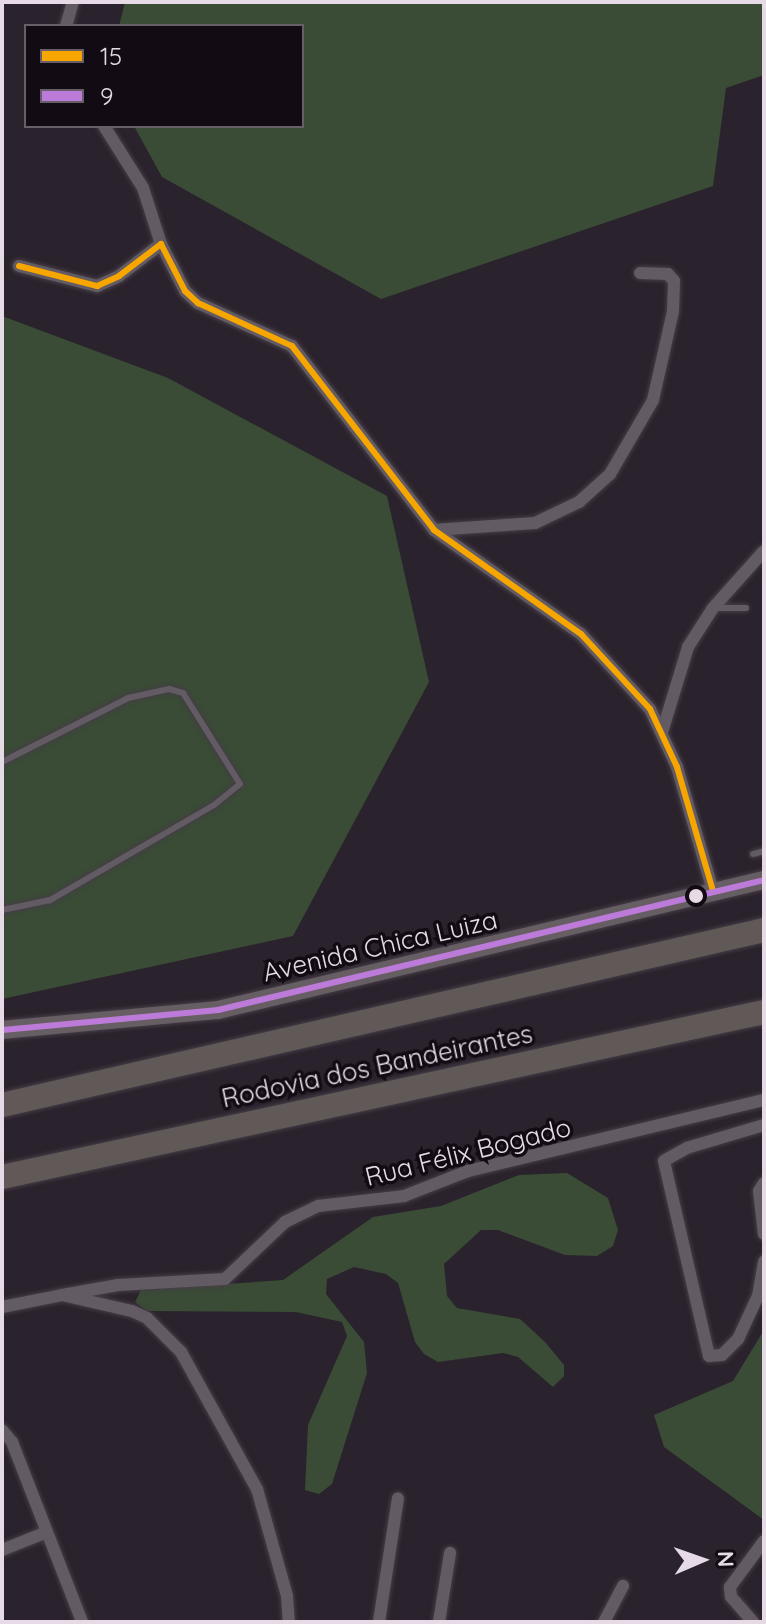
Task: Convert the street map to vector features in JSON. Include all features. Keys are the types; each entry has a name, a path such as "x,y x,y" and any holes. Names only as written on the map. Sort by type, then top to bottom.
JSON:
{"highway":[{"name":"Rodovia dos Bandeirantes","path":"2,1105 764,930"},
{"name":"Rodovia dos Bandeirantes","path":"2,1177 764,1012"}],"main road":[{"name":"Avenida Chica Luiza","path":"2,1030 218,1010 764,880"}],"street":[{"path":"67,24 73,2"},
{"path":"105,128 143,188 161,244 185,291 198,303 276,336 301,355 434,530 581,634 663,729 713,891"},
{"path":"19,266 97,286 161,244"},
{"path":"434,530 535,523 579,502 610,474 653,400 673,311 674,281 668,274 640,273"},
{"path":"663,729 688,647 713,608 764,551"},
{"name":"Rua Félix Bogado","path":"2,1307 118,1285 225,1279 285,1222 318,1206 404,1196 493,1164 667,1127 764,1100"},
{"path":"764,1125 687,1148 664,1161 709,1356 728,1351 747,1324 764,1262"},
{"path":"764,1183 759,1191 764,1234"},
{"path":"62,1295 147,1318 195,1371 257,1489 287,1596 289,1622"},
{"path":"2,1430 12,1442 82,1622"},
{"path":"379,1622 398,1498"},
{"path":"2,1550 47,1532"},
{"path":"759,1546 764,1560"},
{"path":"753,1622 731,1597 730,1587 759,1546"},
{"path":"439,1622 450,1553"},
{"path":"604,1622 623,1586"}],"lane":[{"path":"713,608 746,608"},
{"path":"2,762 128,698 169,689 183,693 240,784 214,805 50,900 2,910"},
{"path":"753,854 764,851"}],"green space":[{"path":"125,2 764,2 764,75 726,88 713,186 381,299 162,177 135,128 304,128 304,24 120,24"},
{"path":"2,316 168,378 387,496 429,682 293,936 2,999"},
{"path":"567,1173 608,1198 618,1230 613,1246 597,1256 565,1255 498,1230 481,1230 444,1264 447,1296 457,1308 520,1319 545,1342 564,1365 564,1376 553,1387 518,1357 503,1353 438,1362 424,1354 415,1342 398,1283 386,1274 354,1267 327,1279 326,1294 364,1342 367,1373 332,1484 319,1494 305,1490 308,1425 347,1336 342,1322 296,1312 147,1311 135,1302 141,1290 283,1280 373,1217 441,1206 519,1175"},
{"path":"764,1330 764,1520 664,1447 654,1415 733,1381"}],"transit line":[{"name":"15","path":"19,266 97,286 119,276 161,244 185,291 198,303 292,346 434,530 581,634 650,709 677,767 713,891"},
{"name":"9","path":"2,1030 218,1010 764,880"}]}
